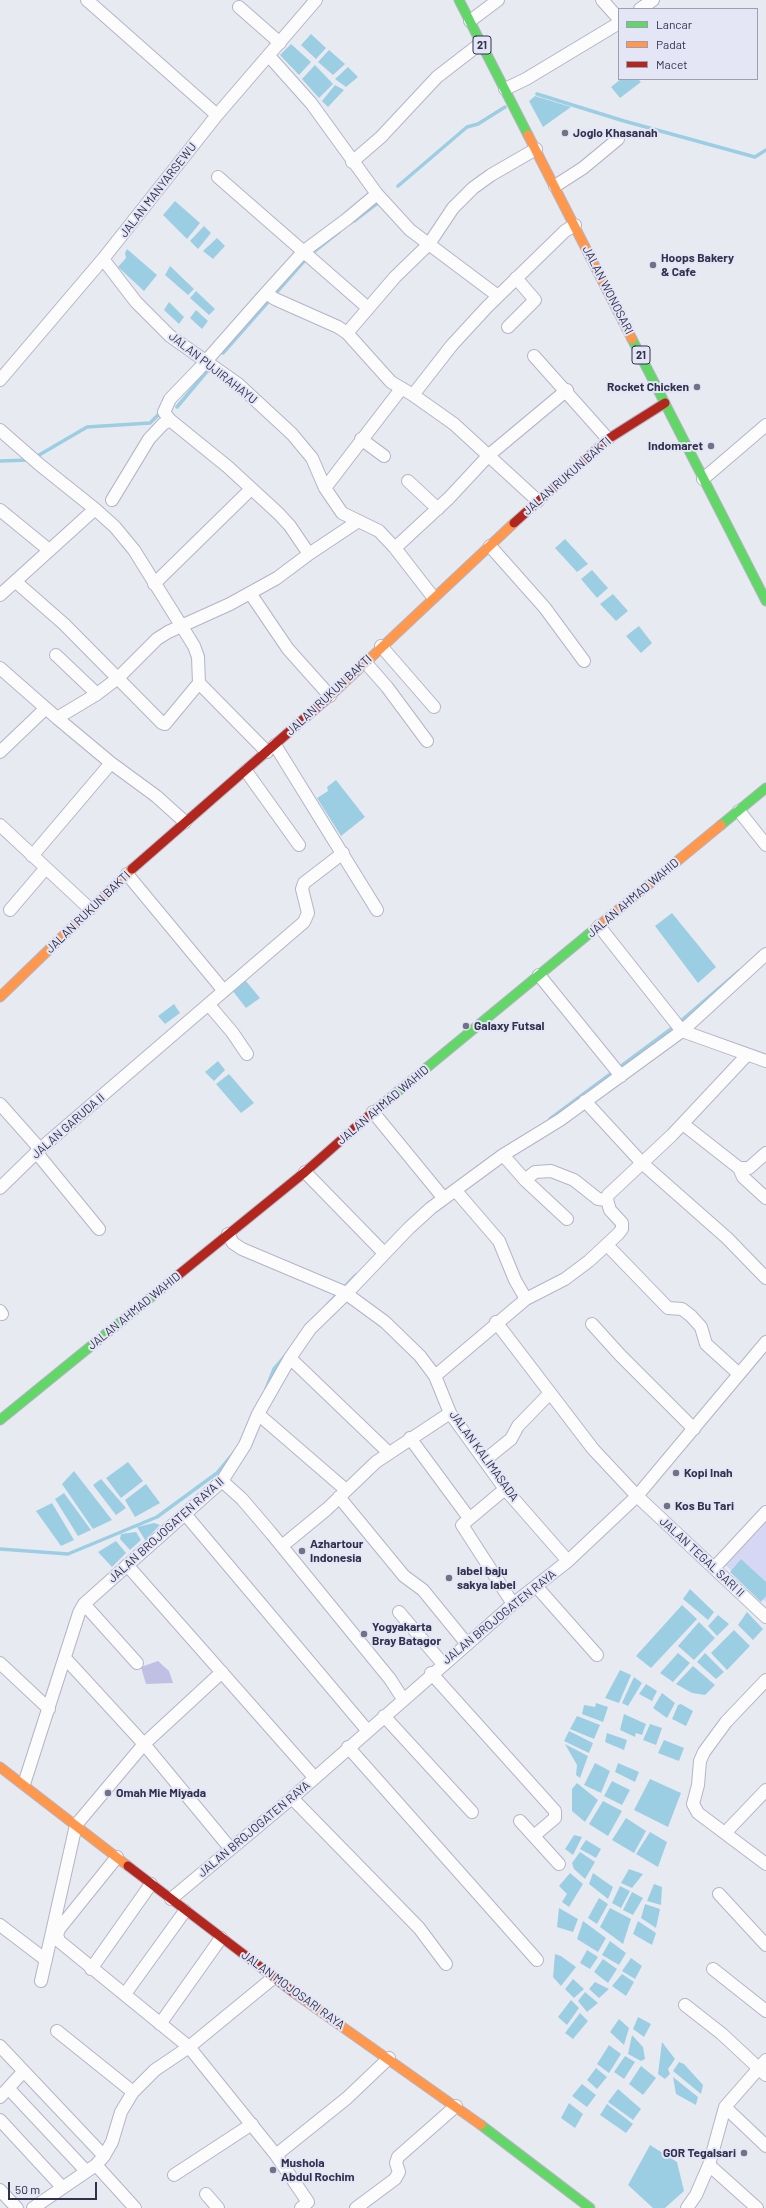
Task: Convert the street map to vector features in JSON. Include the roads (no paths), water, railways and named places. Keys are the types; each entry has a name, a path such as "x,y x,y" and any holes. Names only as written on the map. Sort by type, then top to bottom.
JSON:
{"main road":[{"name":"JALAN WONOSARI","path":"459,0 766,601"},
{"name":"JALAN RUKUN BAKTI","path":"0,997 127,874 184,822 271,749 330,696 433,597 608,438 666,403"},
{"name":"JALAN AHMAD WAHID","path":"0,1420 305,1172 373,1112 766,788"},
{"name":"JALAN MOJOSARI RAYA","path":"0,1767 24,1784 272,1978 456,2106 590,2208"}],"street":[{"path":"87,0 217,115"},
{"name":"JALAN MANYARSEWU","path":"0,380 103,259 217,115 316,0"},
{"path":"470,21 498,0"},
{"path":"602,0 618,18"},
{"path":"641,8 653,0"},
{"path":"239,7 280,43"},
{"path":"505,90 618,24"},
{"path":"352,162 381,137 437,77 481,42"},
{"path":"269,56 311,103 352,162 381,198 410,230 498,296"},
{"path":"554,186 583,168 618,139"},
{"path":"347,333 395,278 429,244 453,208 473,188 491,175 536,149"},
{"path":"218,177 368,308"},
{"path":"309,554 290,526 228,466 170,420 164,412 170,399 270,295 304,251 381,198"},
{"path":"413,394 452,345 498,296 565,231 575,225"},
{"name":"JALAN PUJIRAHAYU","path":"103,259 136,302 170,336 238,384 292,434 312,458 325,488 342,513 357,522 379,531 395,548 433,597"},
{"path":"508,327 535,300 516,278"},
{"path":"270,295 321,318 347,333 391,382 401,389 413,394 454,424 538,501"},
{"path":"534,356 608,438"},
{"path":"325,488 361,439 401,389"},
{"path":"395,548 438,509 489,455 566,390"},
{"path":"112,500 149,439 163,424 170,420"},
{"path":"703,479 766,425"},
{"path":"0,430 40,465 95,509 115,527 134,550 180,627 194,646 198,657 199,683 164,724 64,624 16,582"},
{"path":"361,439 384,456"},
{"path":"408,481 438,509"},
{"path":"154,584 251,489"},
{"path":"0,595 95,509"},
{"path":"0,510 49,550"},
{"path":"57,718 97,694 118,678 157,639 250,594 277,578 309,554 357,522"},
{"path":"490,546 545,608 584,661"},
{"path":"250,594 288,649 330,696"},
{"path":"381,646 434,707"},
{"path":"56,655 97,694"},
{"path":"365,662 387,687 427,741"},
{"path":"0,668 110,763 156,796 184,822"},
{"path":"199,683 271,749 343,853 377,910"},
{"path":"0,752 45,708"},
{"path":"32,856 110,763"},
{"path":"246,770 299,845"},
{"path":"739,811 766,845"},
{"path":"1,827 90,909"},
{"name":"JALAN GARUDA II","path":"0,1188 38,1151 304,922 308,913 302,889 304,883 343,853"},
{"path":"10,910 45,869"},
{"path":"127,874 224,991"},
{"path":"599,926 679,1027 747,1055 766,1061"},
{"name":"JALAN BROJOGATEN RAYA II","path":"24,1784 84,1604 222,1481 245,1445 258,1414 290,1358 310,1329 341,1291 381,1251 431,1208 503,1156 560,1120 585,1101 618,1072 679,1027 766,954"},
{"path":"539,975 618,1072"},
{"path":"209,1005 232,1032 247,1054"},
{"path":"435,1376 496,1322 526,1299 565,1279 607,1245 622,1229 622,1223 610,1210 607,1200 608,1195 683,1124 747,1055"},
{"path":"585,1101 642,1163 727,1238 766,1278"},
{"path":"0,1104 99,1229"},
{"path":"373,1112 441,1195"},
{"path":"683,1124 739,1168 743,1177 766,1198"},
{"path":"739,1168 749,1168 766,1153"},
{"path":"503,1156 525,1180 567,1218"},
{"path":"525,1180 535,1172 551,1171 574,1180 598,1199 607,1200"},
{"path":"305,1172 381,1251"},
{"path":"456,1191 499,1241 515,1280 526,1299"},
{"name":"JALAN KALIMASADA","path":"228,1234 233,1243 242,1249 341,1291 385,1322 420,1356 435,1376 450,1413 505,1489 568,1561"},
{"path":"607,1245 668,1308 682,1309 691,1316 701,1326 706,1344 739,1374"},
{"name":"JALAN TEGAL SARI II","path":"496,1322 593,1449 637,1496 766,1617"},
{"path":"592,1324 620,1355 694,1429"},
{"name":"JALAN BROJOGATEN RAYA","path":"171,1899 230,1848 292,1798 367,1730 513,1604 568,1561 637,1496 766,1342"},
{"path":"290,1358 389,1453"},
{"path":"485,1460 512,1439 518,1426 550,1393"},
{"path":"282,1546 343,1494 376,1462 410,1438 450,1413"},
{"path":"258,1414 343,1494 404,1576 423,1590 467,1644"},
{"path":"410,1438 469,1518"},
{"path":"222,1481 242,1499 282,1546 385,1673 403,1699"},
{"path":"505,1489 463,1523 463,1527 513,1604"},
{"path":"714,1568 766,1512"},
{"path":"185,1514 367,1730"},
{"path":"128,1565 314,1777"},
{"path":"536,1586 597,1655"},
{"path":"84,1604 137,1663"},
{"path":"399,1612 443,1664"},
{"path":"65,1658 144,1744 230,1848"},
{"path":"0,1663 49,1709"},
{"path":"41,1981 62,1879 76,1825 144,1744 222,1672"},
{"path":"431,1674 555,1812 555,1818 535,1835"},
{"path":"766,1680 714,1736 700,1761 698,1785 693,1804 698,1813 766,1864"},
{"path":"384,1716 472,1812"},
{"path":"348,1747 537,1960"},
{"path":"725,1833 766,1790"},
{"path":"292,1798 419,1928 446,1964"},
{"path":"520,1821 535,1835 559,1864"},
{"path":"117,1857 62,1924 57,1935 63,1946 125,1994 189,2047 276,2155 308,2206"},
{"path":"91,1969 151,1884"},
{"path":"719,1894 764,1940"},
{"path":"125,1994 185,1911"},
{"path":"0,1925 46,1960"},
{"path":"160,2024 221,1938"},
{"path":"713,1969 766,2012"},
{"path":"33,2208 49,2204 62,2187 96,2164 112,2142 121,2112 133,2092 170,2058 189,2047 272,1978"},
{"path":"685,2005 764,2068 725,2107 709,2165 696,2195 687,2208"},
{"path":"56,2031 133,2092"},
{"path":"0,2046 23,2072 96,2164 135,2208"},
{"path":"276,2155 342,2103 389,2058"},
{"path":"23,2072 4,2093 96,2164"},
{"path":"356,2208 395,2179 399,2172 396,2163 398,2158 456,2106"},
{"path":"725,2107 766,2146"},
{"path":"0,2120 62,2187"},
{"path":"174,2175 252,2124"},
{"path":"709,2165 757,2208"},
{"path":"0,2190 17,2208"},
{"path":"206,2194 218,2208"}],"waterway":[{"path":"537,94 624,121 755,157 766,150"},
{"path":"398,186 467,127 478,124 505,107"},
{"path":"354,221 379,202"},
{"path":"315,251 339,232"},
{"path":"223,353 305,260"},
{"path":"177,407 209,369"},
{"path":"34,458 87,427 150,423 161,412"},
{"path":"0,461 29,460"},
{"path":"550,1119 675,1026 739,971"},
{"path":"328,1304 356,1275"},
{"path":"266,1389 274,1369 286,1355"},
{"path":"0,1549 68,1554 157,1517 217,1473 236,1450"}],"place":[{"name":"Joglo Khasanah","path":"565,133"},
{"name":"Hoops Bakery & Cafe","path":"653,265"},
{"name":"Rocket Chicken","path":"697,387"},
{"name":"Indomaret","path":"711,446"},
{"name":"Galaxy Futsal","path":"466,1026"},
{"name":"Kopi Inah","path":"676,1473"},
{"name":"Kos Bu Tari","path":"667,1506"},
{"name":"Azhartour Indonesia","path":"302,1551"},
{"name":"label baju sakya label","path":"449,1578"},
{"name":"Yogyakarta Bray Batagor","path":"364,1634"},
{"name":"Omah Mie Miyada","path":"108,1793"},
{"name":"GOR Tegalsari","path":"744,2153"},
{"name":"Mushola Abdul Rochim","path":"273,2170"}]}
